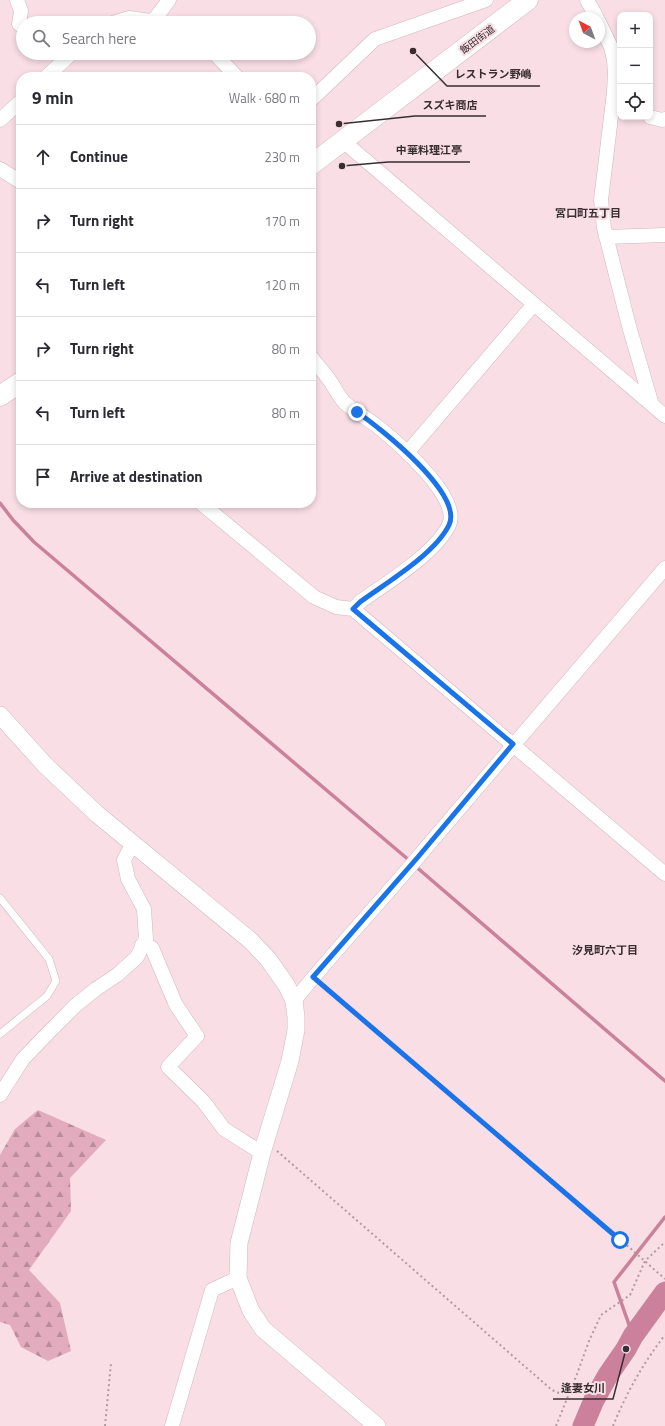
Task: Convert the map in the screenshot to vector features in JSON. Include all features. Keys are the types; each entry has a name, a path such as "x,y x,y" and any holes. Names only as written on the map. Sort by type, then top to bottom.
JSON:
{"main road":[{"name":"飯田街道","path":"316,158 343,141 528,0"},
{"path":"0,396 16,385"}],"street":[{"path":"17,0 21,11 20,16"},
{"path":"162,16 169,0"},
{"path":"316,95 375,39 486,0"},
{"path":"587,0 594,12"},
{"path":"605,34 611,47 614,60 614,92 616,106 601,200 606,237 629,326 652,405"},
{"path":"51,72 64,60"},
{"path":"221,60 232,72"},
{"path":"0,120 16,106"},
{"path":"653,118 665,120"},
{"path":"343,141 665,416"},
{"path":"0,168 16,179"},
{"path":"606,237 665,235"},
{"path":"407,454 534,304"},
{"path":"316,364 345,403 377,426 440,488 449,505 452,515 450,524 436,542 420,558 360,602 353,609"},
{"path":"207,508 314,597 336,607 353,609 665,874"},
{"path":"294,1001 665,568"},
{"path":"0,715 45,765 97,814 250,941 268,959 287,986 294,1001 296,1030 290,1061 264,1147 239,1242 238,1278 251,1311 264,1329 377,1426"},
{"path":"0,1095 23,1060 76,1005 117,975 137,958 146,939 144,909 128,879 124,860 133,843"},
{"path":"142,945 152,948 176,1005 197,1036 168,1067 203,1101 224,1129 264,1147"},
{"path":"172,1426 212,1290 238,1278"}],"lane":[{"path":"0,898 49,959 56,981 47,996 0,1034"}],"path":[{"path":"313,977 665,1279"},
{"path":"264,1147 552,1390 559,1393 569,1392"},
{"path":"556,1426 589,1341 601,1315 630,1295 645,1262 665,1242"},
{"path":"613,1426 623,1401 650,1354 665,1336"},
{"path":"105,1426 111,1363"}],"green space":[{"path":"38,1110 106,1140 70,1178 71,1211 29,1270 60,1303 71,1351 48,1361 21,1347 10,1325 0,1322 0,1155 15,1129"}],"waterway":[{"path":"0,503 13,520 34,542 410,861"},
{"path":"414,865 665,1081"},
{"path":"633,1336 614,1282 665,1217"},
{"path":"583,1426 594,1400 608,1375 633,1336 665,1292"}],"place":[{"name":"レストラン野嶋","path":"413,51"},
{"name":"スズキ商店","path":"339,124"},
{"name":"中華料理江亭","path":"342,166"},
{"name":"逢妻女川","path":"626,1349"}],"district":[{"name":"宮口町五丁目","path":"588,213"},
{"name":"汐見町六丁目","path":"605,950"}],"route":[{"path":"357,412 377,426 429,475 440,488 449,505 452,515 450,524 443,534 420,558 360,602 353,609 513,744 418,857 313,977 588,1211 620,1240"}]}
